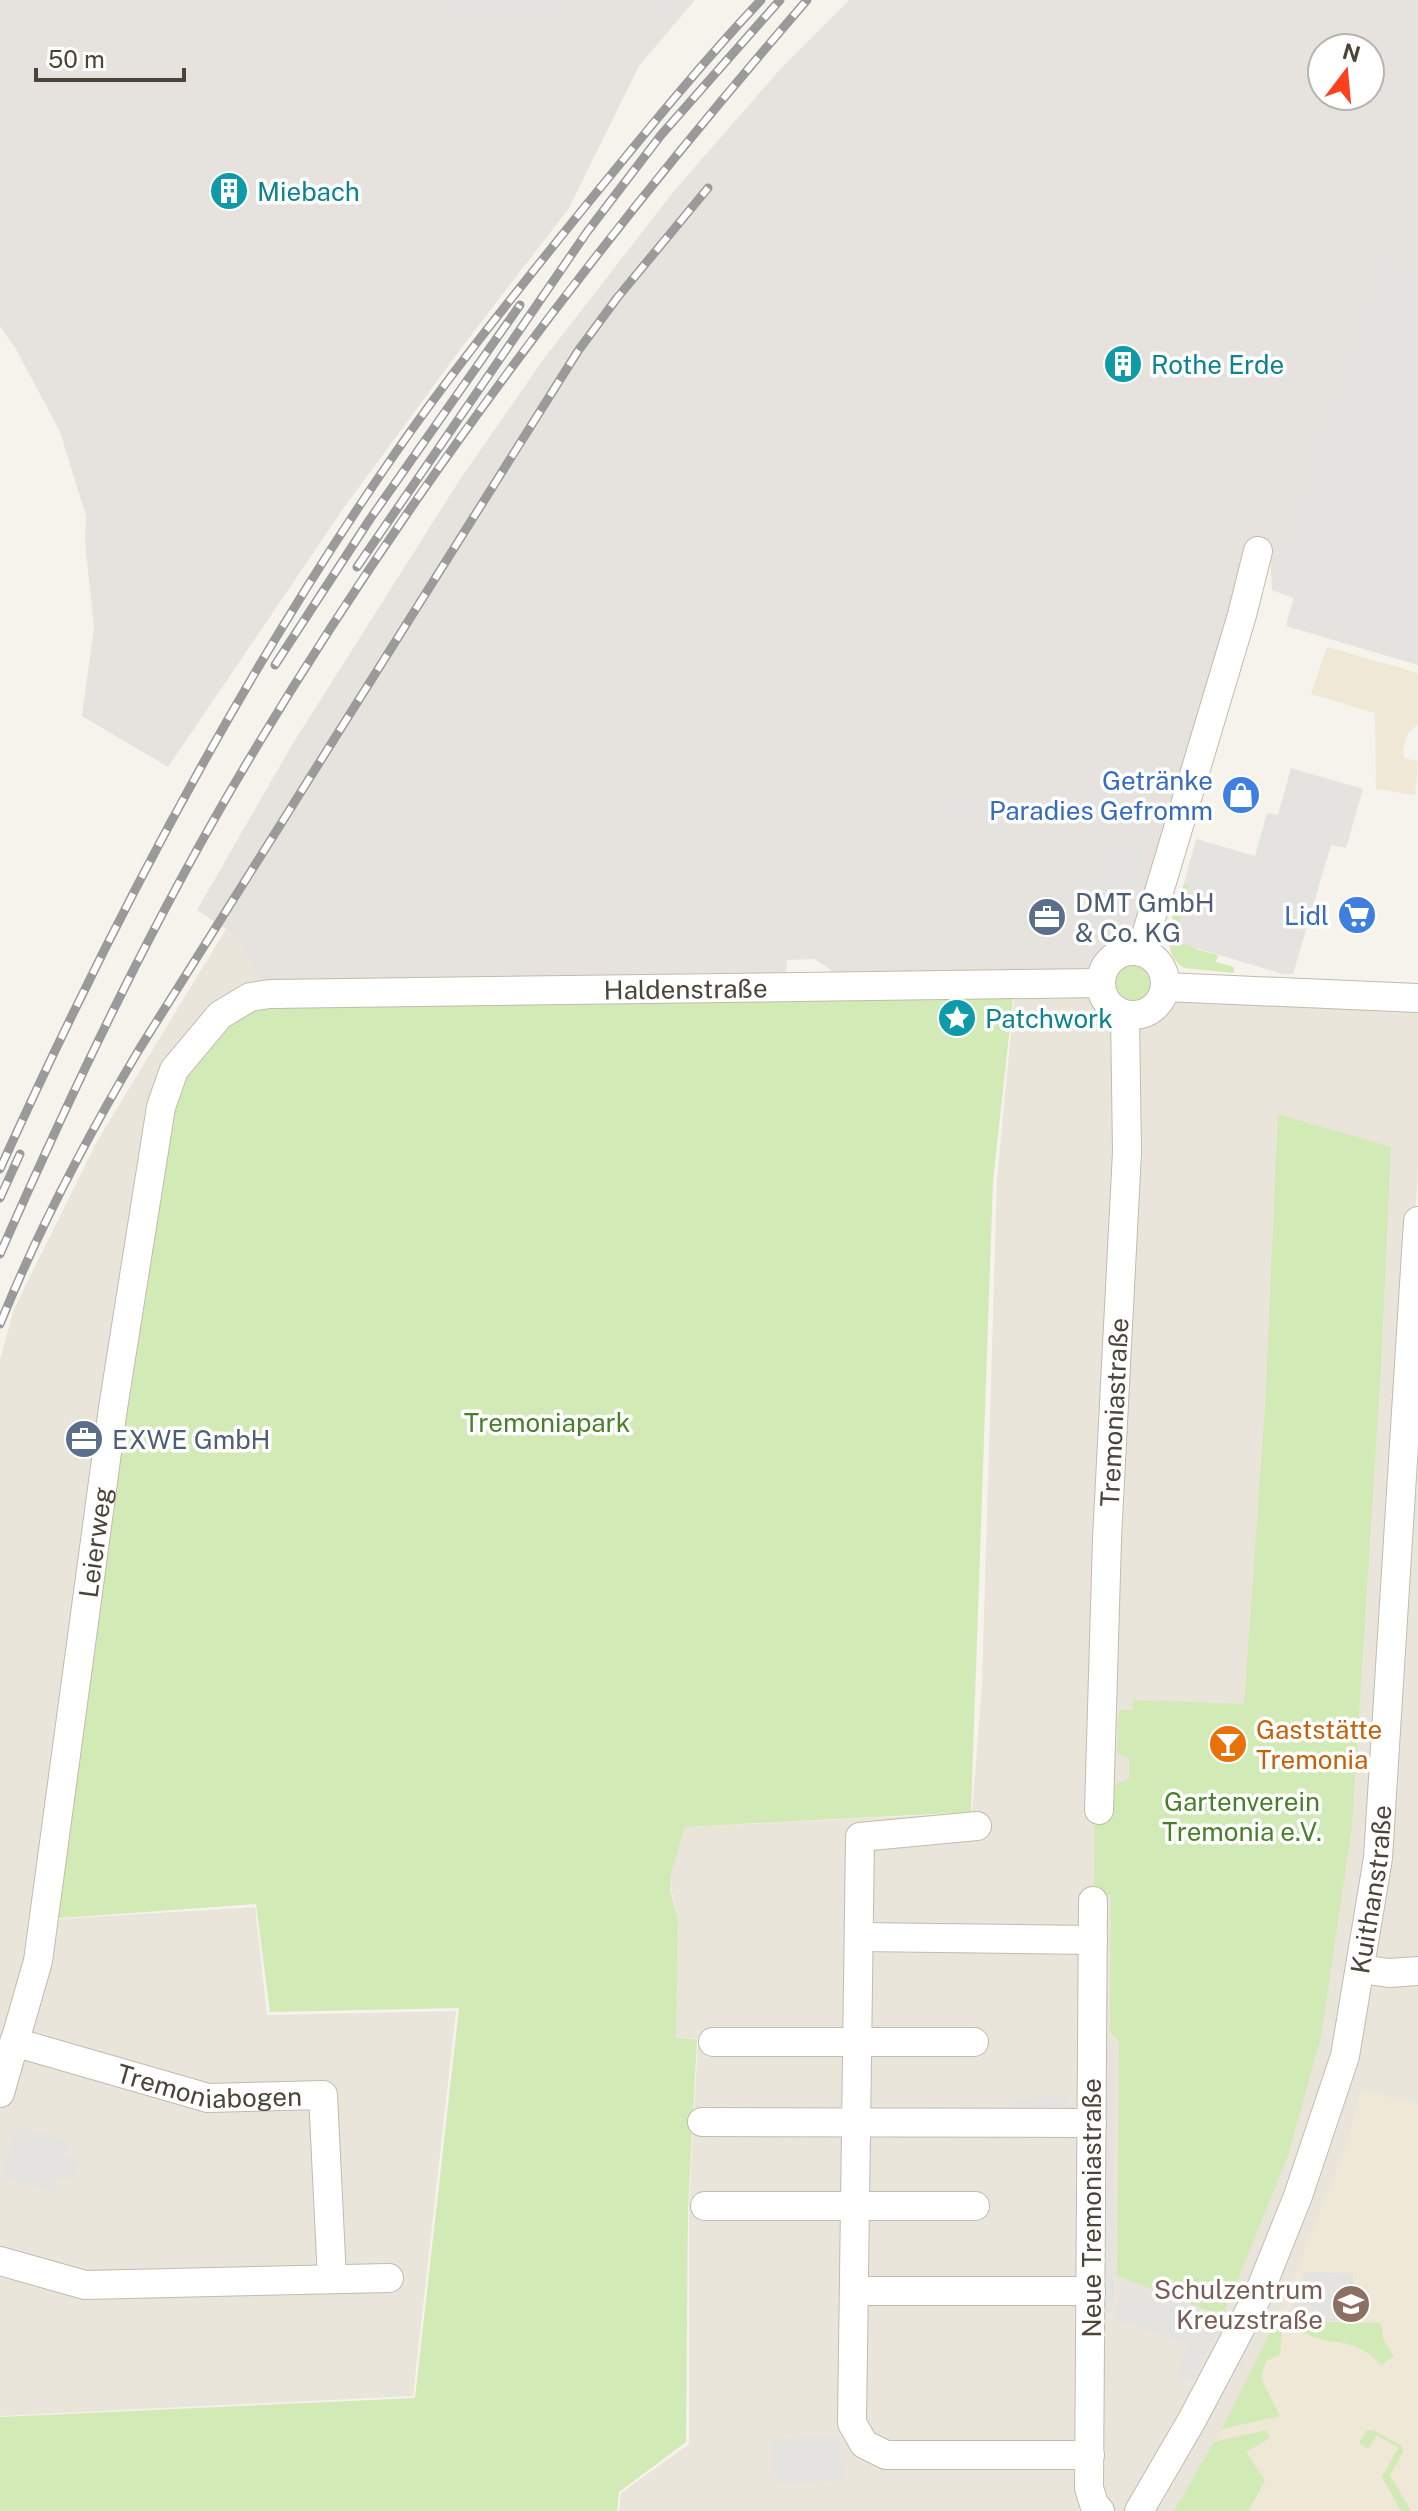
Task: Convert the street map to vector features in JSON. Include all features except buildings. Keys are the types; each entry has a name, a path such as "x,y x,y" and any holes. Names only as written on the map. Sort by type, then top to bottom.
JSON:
{"street":[{"path":"1141,952 1242,615 1258,551"},
{"path":"1130,951 1141,952 1152,957 1161,967 1165,987 1163,997 1153,1009 1143,1014 1125,1015 1113,1009 1104,999 1101,983 1105,968 1114,957 1130,951"},
{"name":"Haldenstraße","path":"270,994 1101,983"},
{"path":"1165,987 1418,998"},
{"name":"Leierweg","path":"0,2093 38,1961 113,1408 161,1107 174,1070 220,1015 250,997 270,994"},
{"name":"Tremoniastraße","path":"1099,1810 1107,1539 1127,1152 1125,1015"},
{"name":"Kuithanstraße","path":"1139,2511 1192,2420 1259,2293 1298,2196 1345,2056 1378,1858 1418,1222"},
{"path":"977,1826 860,1837 852,2423 864,2444 886,2455 1090,2455"},
{"name":"Neue Tremoniastraße","path":"1093,1901 1089,2488 1100,2511"},
{"path":"859,1937 1093,1940"},
{"path":"1360,1969 1389,1973 1418,1971"},
{"name":"Tremoniabogen","path":"14,2042 208,2098 323,2095 332,2279"},
{"path":"713,2042 974,2042"},
{"path":"702,2122 1092,2123"},
{"path":"705,2206 975,2206"},
{"path":"0,2261 85,2285 389,2278"},
{"path":"855,2291 1091,2291"}],"shaded area":[{"path":"0,0 695,0 639,66 569,208 343,509 168,767 82,716 94,627 85,542 86,516 60,432 17,351 0,326"},
{"path":"450,0 672,0 661,14 589,4 571,6 556,24 488,26 486,18 452,18"},
{"path":"849,0 1418,0 1418,665 1286,626 1294,598 1272,590 1270,553 1130,947 1110,954 1097,968 1094,979 993,982 834,972 814,959 787,960 786,973 260,981 236,936 197,910 292,745 459,481 543,360 674,191 782,67"},
{"path":"1381,256 1412,267 1418,263 1418,655 1403,656 1287,622 1294,598 1272,590 1313,444"},
{"path":"1327,647 1418,673 1418,724 1408,733 1403,749 1404,758 1418,761 1415,795 1376,789 1375,713 1311,694"},
{"path":"1291,768 1363,789 1346,848 1331,845 1293,974 1283,974 1173,941 1189,885 1184,883 1196,839 1255,856 1267,813 1278,815"},
{"path":"1123,790 1123,805 982,806 931,822 923,808 964,792"},
{"path":"1114,830 1147,840 1119,936 1086,926"},
{"path":"226,929 236,936 260,981 265,982 42,1920 255,1907 267,2015 456,2011 413,2396 0,2416 0,1360 14,1309 96,1143"},
{"path":"1128,956 1146,959 1158,971 1161,980 1418,1002 1418,1173 1373,1859 1341,2049 1294,2193 1134,2511 619,2511 621,2493 689,2444 689,2208 698,2038 676,2038 678,1917 671,1888 672,1871 685,1827 972,1813 982,1683 997,1179 1015,990 1105,972 1119,959"},
{"path":"1418,1312 1418,2511 1144,2511 1194,2426 1349,2055"},
{"path":"1113,2043 1113,2307 1100,2320 1102,2054"},
{"name":"Schulzentrum Kreuzstraße","path":"1361,2090 1418,2104 1418,2511 1174,2511 1222,2429 1276,2321 1346,2147"},
{"path":"1069,2097 1070,2111 1010,2111 1010,2098"},
{"path":"17,2126 69,2141 65,2155 79,2159 73,2181 58,2177 53,2192 2,2177"},
{"path":"1304,2272 1353,2273 1354,2322 1292,2321 1292,2307 1303,2286"},
{"path":"1125,2283 1200,2309 1196,2322 1219,2330 1192,2382 1177,2375 1188,2344 1117,2320 1117,2305"},
{"path":"840,2436 843,2480 775,2484 772,2440"}],"green space":[{"path":"1184,883 1189,885 1196,949 1218,955 1216,962 1234,967 1234,973 1184,968 1175,960 1169,940 1170,928"},
{"path":"1133,966 1145,971 1150,983 1145,995 1133,1000 1121,995 1116,983 1121,971"},
{"name":"Tremoniapark","path":"1014,990 993,1181 971,1812 685,1827 672,1871 670,1889 678,1918 676,2038 697,2039 688,2210 686,2442 619,2492 617,2511 0,2511 0,2417 415,2398 459,2008 270,2012 256,1904 48,1919 177,1069 251,1002"},
{"name":"Gartenverein Tremonia e.V.","path":"1278,1114 1391,1147 1381,1366 1352,1826 1321,2037 1288,2156 1223,2316 1117,2276 1119,2041 1110,2032 1111,1895 1094,1894 1095,1814 1116,1784 1129,1779 1129,1759 1117,1753 1119,1710 1133,1710 1133,1700 1244,1704 1265,1407"},
{"path":"1276,2321 1381,2323 1383,2339 1394,2356 1381,2365 1359,2348 1348,2344 1308,2335 1299,2328 1282,2330 1280,2355 1266,2361 1261,2378 1280,2416 1222,2429"},
{"path":"1266,2430 1270,2438 1246,2452 1265,2481 1248,2511 1174,2511 1214,2442"},
{"path":"1367,2430 1375,2431 1402,2446 1403,2452 1390,2475 1411,2511 1401,2511 1382,2477 1398,2448 1377,2435 1368,2449 1359,2443"}],"railway":[{"path":"0,1169 87,986 181,803 284,625 338,539 416,423 510,300 670,103 761,0"},
{"path":"357,567 587,232 661,135 780,0"},
{"path":"0,1254 58,1125 151,936 218,812 315,652 379,554 514,364 657,179 807,0"},
{"path":"0,1324 65,1183 140,1048 578,351 617,298 708,188"},
{"path":"275,665 370,519 520,305"},
{"path":"0,1198 20,1154"}],"place":[{"name":"Miebach","path":"229,191"},
{"name":"Rothe Erde","path":"1123,364"},
{"name":"Getränke Paradies Gefromm","path":"1241,795"},
{"name":"Lidl","path":"1357,915"},
{"name":"DMT GmbH & Co. KG","path":"1047,917"},
{"name":"Patchwork","path":"957,1018"},
{"name":"EXWE GmbH","path":"84,1439"},
{"name":"Gaststätte Tremonia","path":"1228,1744"},
{"name":"Schulzentrum Kreuzstraße","path":"1351,2304"}]}
